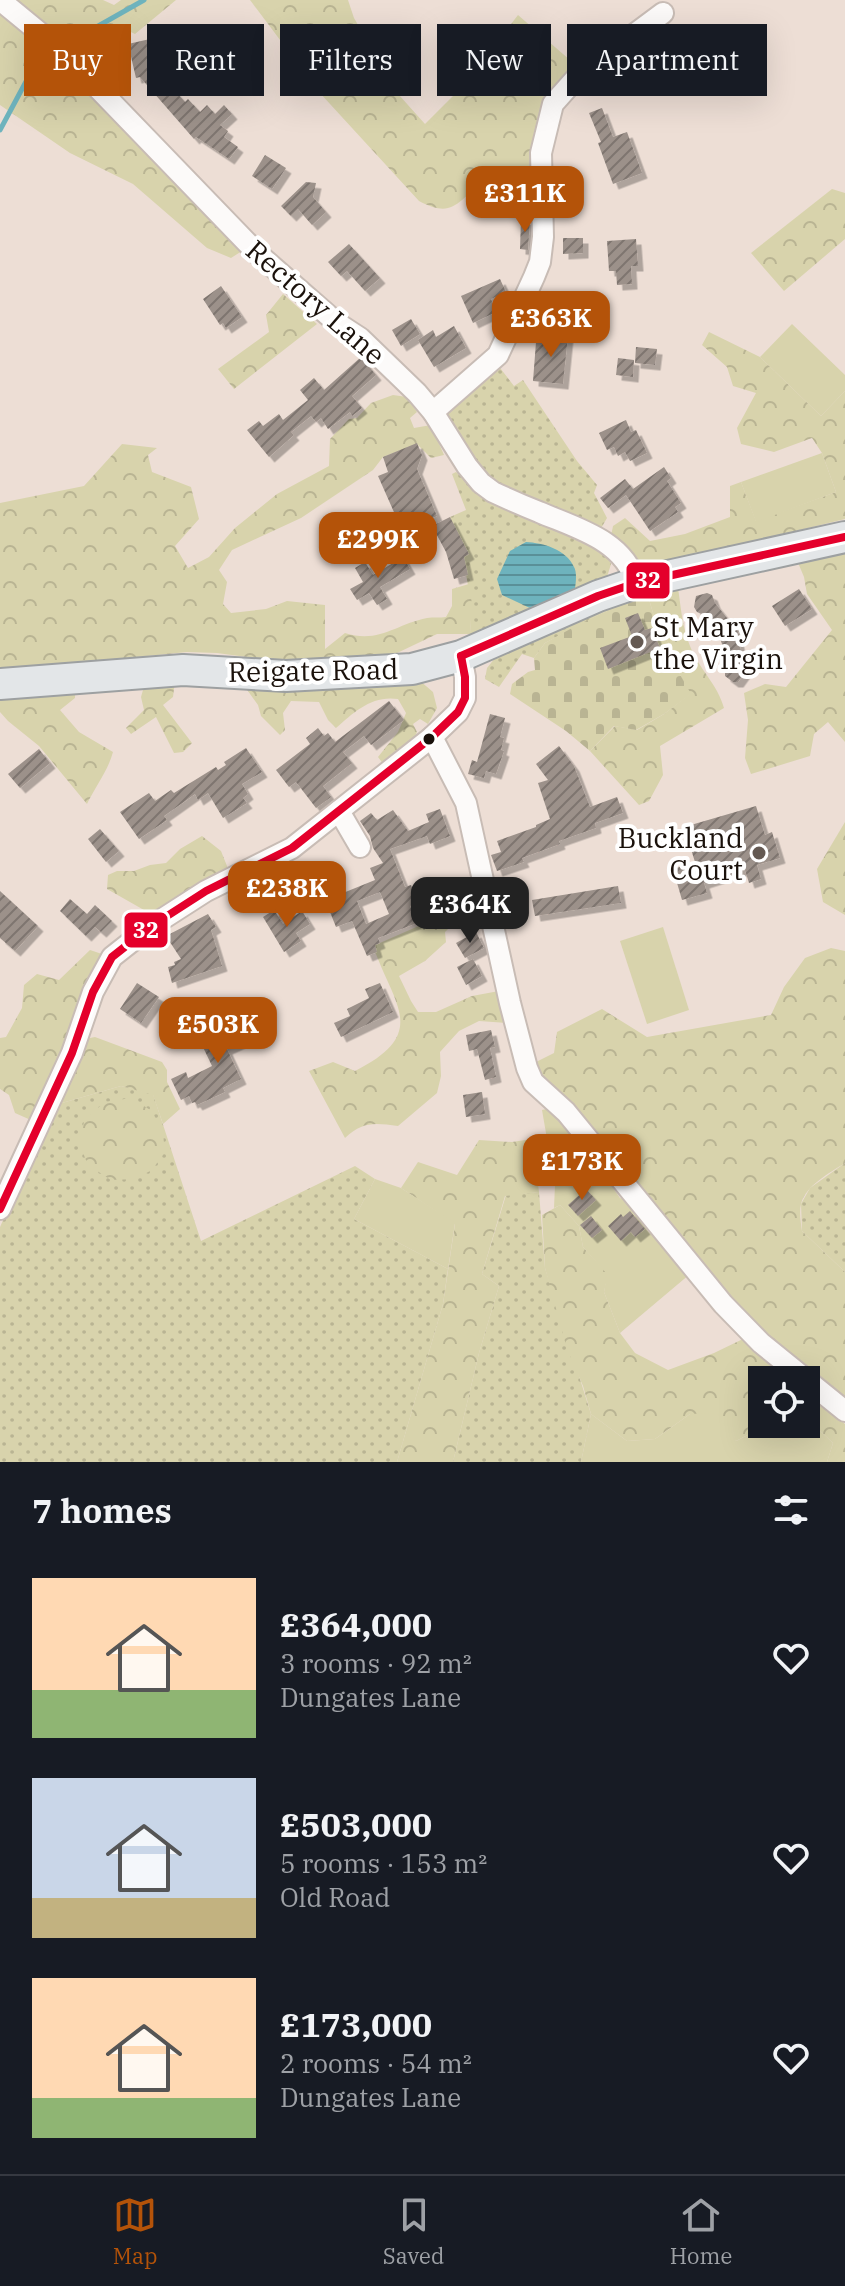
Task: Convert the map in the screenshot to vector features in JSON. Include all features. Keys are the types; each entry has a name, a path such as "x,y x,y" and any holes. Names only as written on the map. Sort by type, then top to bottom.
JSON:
{"main road":[{"name":"Reigate Road","path":"0,684 183,670 286,676 412,669 461,656 598,596 636,583 845,537"}],"street":[{"name":"Rectory Lane","path":"0,0 62,51 257,253 337,323 360,338 417,393 481,483 493,492 591,533 608,544 632,568 636,583"},
{"path":"433,412 498,355 540,262 544,214 541,153 553,104 577,77 663,13"},
{"path":"0,1209 72,1053 93,992 112,957 150,927 206,891 292,848 432,737 458,712 465,698 461,656"},
{"path":"432,737 466,803 510,1003 533,1082 566,1112 723,1304 761,1343 845,1411"},
{"path":"339,811 360,847"}],"green space":[{"path":"9,0 103,0 114,5 121,0 176,0 135,34 131,32 131,24 40,24"},
{"path":"250,0 348,0 358,24 280,24 280,40"},
{"path":"0,12 24,31 24,96 95,96 242,251 231,258 207,248 133,184 70,153 0,105"},
{"path":"518,15 528,24 511,24"},
{"path":"551,44 567,57 567,91 533,165 490,179 448,208 440,209 419,201 323,96 400,96 425,124 453,96 551,96"},
{"path":"832,189 845,193 845,239 784,291 751,253"},
{"path":"283,294 317,324 234,389 218,369 269,332 266,315"},
{"path":"792,324 845,375 845,391 821,416 760,357"},
{"path":"709,332 760,357 821,416 845,391 845,519 702,554 638,566 611,536 613,526 625,518 650,541 685,534 730,517 730,486 741,482 756,521 836,492 822,453 812,438 774,452 741,444 737,428 756,393 733,386 727,367 702,345"},
{"path":"497,364 514,386 523,380 577,461 597,485 594,493 607,518 600,530 486,480 444,421 446,410"},
{"path":"393,395 407,397 417,412 410,418 414,428 431,425 444,455 431,458 417,444 383,457 373,470 301,518 232,550 219,570 227,582 223,604 231,613 266,609 287,601 325,605 325,649 345,633 378,635 427,618 446,617 452,606 452,589 469,584 472,604 470,634 437,634 395,654 326,660 268,660 187,652 0,668 0,503 84,486 122,444 157,448 148,455 152,472 191,487 199,519 175,546 188,568 209,557 235,528 277,494 329,466 330,439 349,419 357,418 371,403"},
{"path":"822,453 836,492 756,522 741,482"},
{"path":"456,472 480,492 606,552 611,564 607,577 577,588 484,635 470,634 468,588 450,517 466,510 452,474"},
{"path":"845,548 845,742 828,722 814,734 810,756 751,774 745,758 748,720 744,693 765,684 786,687 832,630 807,594 796,558"},
{"path":"678,588 602,613 545,643 534,658 522,654 499,687 485,679 487,668 495,658 604,604"},
{"path":"678,588 690,646 724,708 660,746 663,775 649,801 639,805 590,751 615,726 637,730 690,694 678,671 670,645 656,623 648,596"},
{"path":"648,596 656,623 670,645 678,671 691,694 664,714 636,730 614,726 590,751 510,694 512,684 535,670 534,658 545,643 602,613"},
{"path":"419,680 433,692 437,708 428,724 420,719 413,724 417,732 413,741 384,765 378,757 398,732 406,713 398,699 372,702 336,728 319,702 291,701 283,713 285,730 280,735 261,716 258,705 245,687"},
{"path":"175,681 173,697 163,705 192,743 183,752 174,753 156,717 131,734 126,728 144,710 141,697 145,683"},
{"path":"75,689 75,698 60,710 79,732 113,752 87,804 39,746 0,712 2,696"},
{"path":"845,822 845,915 823,902 817,869"},
{"path":"202,836 221,851 229,871 170,906 151,914 107,889 108,875 166,863 180,849"},
{"path":"446,906 454,915 445,932 446,942 425,961 399,976 411,1001 418,1012 436,1012 472,996 499,991 507,1023 479,1021 459,1031 440,1052 441,1076 437,1093 398,1126 370,1124 345,1138 309,1071 333,1062 355,1071 392,1044 399,1031 400,1017 373,946 430,921"},
{"path":"663,927 689,1010 647,1024 620,941"},
{"path":"831,948 845,951 845,1163 808,1191 800,1214 802,1231 845,1272 845,1404 820,1384 820,1366 798,1366 765,1340 539,1081 532,1064 554,1053 557,1032 602,1009 647,1037 771,1015 784,987 805,958"},
{"path":"90,950 105,955 33,1121 15,1113 9,1095 0,1089 0,1038 6,1037 22,1008 24,985 37,974 59,980"},
{"path":"95,1037 162,1062 167,1070 167,1082 180,1109 163,1124 153,1095 121,1086 55,1105 85,1039"},
{"path":"121,1086 153,1094 201,1241 355,1166 375,1179 354,1219 448,1269 443,1304 397,1462 0,1462 0,1227 55,1105"},
{"path":"131,1098 152,1111 163,1134 165,1152 152,1170 135,1179 111,1180 88,1165 80,1136 85,1119 105,1102"},
{"path":"551,1108 585,1147 620,1198 631,1201 690,1274 620,1333 604,1292 607,1274 583,1247 579,1226 560,1205 554,1208 555,1185 542,1110"},
{"path":"532,1139 539,1192 505,1196 482,1274 499,1286 479,1353 453,1462 397,1462 443,1304 455,1224 401,1188 418,1162 457,1175 479,1140 512,1142"},
{"path":"845,1163 845,1272 802,1231 801,1204 810,1188"},
{"path":"375,1179 401,1188 455,1223 448,1269 354,1219"},
{"path":"539,1192 545,1268 591,1414 581,1462 453,1462 479,1353 499,1286 482,1274 506,1195"},
{"path":"560,1205 579,1226 583,1247 608,1274 604,1292 620,1333 635,1353 668,1370 745,1338 778,1366 748,1366 748,1435 736,1441 690,1414 655,1439 627,1441 591,1414 567,1349 545,1268 542,1215"},
{"path":"820,1403 845,1424 845,1462 827,1462 833,1443 820,1431"},
{"path":"717,1413 736,1441 748,1435 748,1438 820,1438 820,1431 833,1443 827,1462 581,1462 591,1414 627,1441 655,1439 690,1414"}],"water":[{"path":"526,542 560,551 570,561 576,574 575,588 532,609 502,595 497,579 510,551"}],"building":[{"path":"147,40 147,85 140,77 136,78 131,43"},
{"path":"157,96 180,96 185,102 188,99 200,112 207,105 215,114 224,105 232,114 220,125 228,131 224,137 238,147 229,159 196,137 194,139"},
{"path":"602,108 613,137 627,132 642,173 613,184 589,113"},
{"path":"265,155 286,168 272,189 252,176"},
{"path":"306,182 316,183 313,197 326,212 312,225 298,209 291,216 281,206"},
{"path":"521,219 530,219 528,250 520,249"},
{"path":"563,238 583,238 583,253 563,254"},
{"path":"636,239 638,266 631,266 632,284 617,285 616,271 609,271 607,241"},
{"path":"349,244 380,278 365,291 347,271 341,276 328,262"},
{"path":"500,279 506,292 491,299 496,312 473,323 461,296"},
{"path":"221,286 242,317 226,328 223,323 220,325 203,299"},
{"path":"411,319 420,334 401,346 392,330"},
{"path":"454,326 466,348 434,367 418,340 433,330 436,337"},
{"path":"548,333 568,335 563,384 533,381 536,342 547,343"},
{"path":"636,347 657,349 655,365 635,363"},
{"path":"361,357 376,375 352,396 362,408 352,416 350,412 328,429 321,418 316,422 311,416 291,432 294,435 269,457 247,430 259,421 263,426 279,414 283,420 308,400 300,390 314,378 324,390"},
{"path":"618,358 634,360 633,377 616,375"},
{"path":"626,420 631,432 636,430 647,453 630,461 625,452 618,456 614,447 607,450 599,433"},
{"path":"417,443 422,455 417,469 437,516 405,530 378,476 388,472 383,457"},
{"path":"664,467 671,478 667,481 681,503 675,507 678,512 650,531 626,495 608,508 600,498 625,479 633,489"},
{"path":"450,517 469,554 464,557 468,575 454,579 446,552 432,526"},
{"path":"403,557 410,569 380,587 387,599 377,605 369,593 357,600 350,589 363,582 355,568 365,562 373,575"},
{"path":"799,589 812,609 785,626 772,606"},
{"path":"707,593 734,623 740,637 746,671 738,682 725,676 722,644 716,628 694,607 696,596"},
{"name":"St Mary the Virgin","path":"638,613 645,630 652,628 660,648 608,669 600,648 632,636 625,618"},
{"path":"389,701 404,720 371,745 364,736 343,752 352,763 323,786 331,797 316,808 296,782 289,787 276,770 310,744 306,738 318,728 324,736 328,733 335,742"},
{"path":"490,714 505,718 500,737 504,738 501,750 504,751 496,774 486,771 484,778 468,774 472,760 477,762"},
{"path":"559,746 574,766 590,807 617,797 623,813 595,823 596,828 522,858 524,862 497,871 491,855 501,852 497,841 550,819 538,783 548,780 536,764"},
{"path":"246,748 262,772 242,784 248,794 243,798 247,803 223,818 208,793 198,800 195,794 164,816 167,820 139,839 120,812 149,793 155,801 171,790 174,793 216,767 218,770 226,765 224,762"},
{"path":"39,749 50,763 20,788 8,774"},
{"name":"Buckland Court","path":"756,806 765,835 772,832 780,858 757,865 761,879 749,883 745,870 704,883 707,893 682,900 673,869 695,862 684,827"},
{"path":"440,809 450,836 430,844 427,836 390,849 405,887 411,885 418,902 410,906 417,923 378,938 380,943 375,945 377,952 367,956 352,921 336,927 324,897 375,880 370,868 383,863 360,821 371,813 377,820 393,810 408,831 429,822 426,814","holes":["380,892 389,914 366,924 357,901"]},
{"path":"100,829 119,851 106,862 88,839"},
{"path":"618,886 621,903 535,916 532,900"},
{"path":"0,891 38,926 15,951 0,938"},
{"path":"70,899 87,914 95,905 112,921 101,932 95,927 86,936 60,911"},
{"path":"274,910 283,924 302,911 310,924 296,933 301,941 284,952 263,917"},
{"path":"208,914 216,927 211,930 222,966 172,983 168,967 181,959 166,936"},
{"path":"476,932 484,948 465,958 456,943"},
{"path":"473,959 482,976 466,985 457,967"},
{"path":"137,983 159,997 141,1023 120,1009"},
{"path":"380,983 393,1012 341,1037 334,1023 350,1016 347,1009 369,998 365,989"},
{"path":"262,1017 269,1033 227,1049 241,1079 223,1088 225,1092 197,1105 192,1103 189,1096 181,1100 171,1079 186,1072 188,1078 212,1066 202,1045"},
{"path":"491,1030 495,1047 490,1048 496,1077 485,1080 477,1049 469,1051 466,1035"},
{"path":"482,1092 485,1114 466,1117 463,1095"},
{"path":"586,1189 596,1200 578,1216 568,1205"},
{"path":"630,1211 645,1229 635,1237 631,1232 621,1241 608,1226 621,1214 623,1217"},
{"path":"591,1216 602,1230 592,1238 580,1225"}],"waterway":[{"path":"102,24 144,0"},
{"path":"0,130 24,85"}],"transit line":[{"name":"32","path":"461,656 598,596 636,583 845,537"},
{"name":"32","path":"0,1209 72,1053 93,992 112,957 150,927 206,891 292,848 432,737 458,712 465,698 461,656"}],"place":[{"name":"St Mary the Virgin","path":"637,642"},
{"name":"Buckland Court","path":"759,853"}]}
